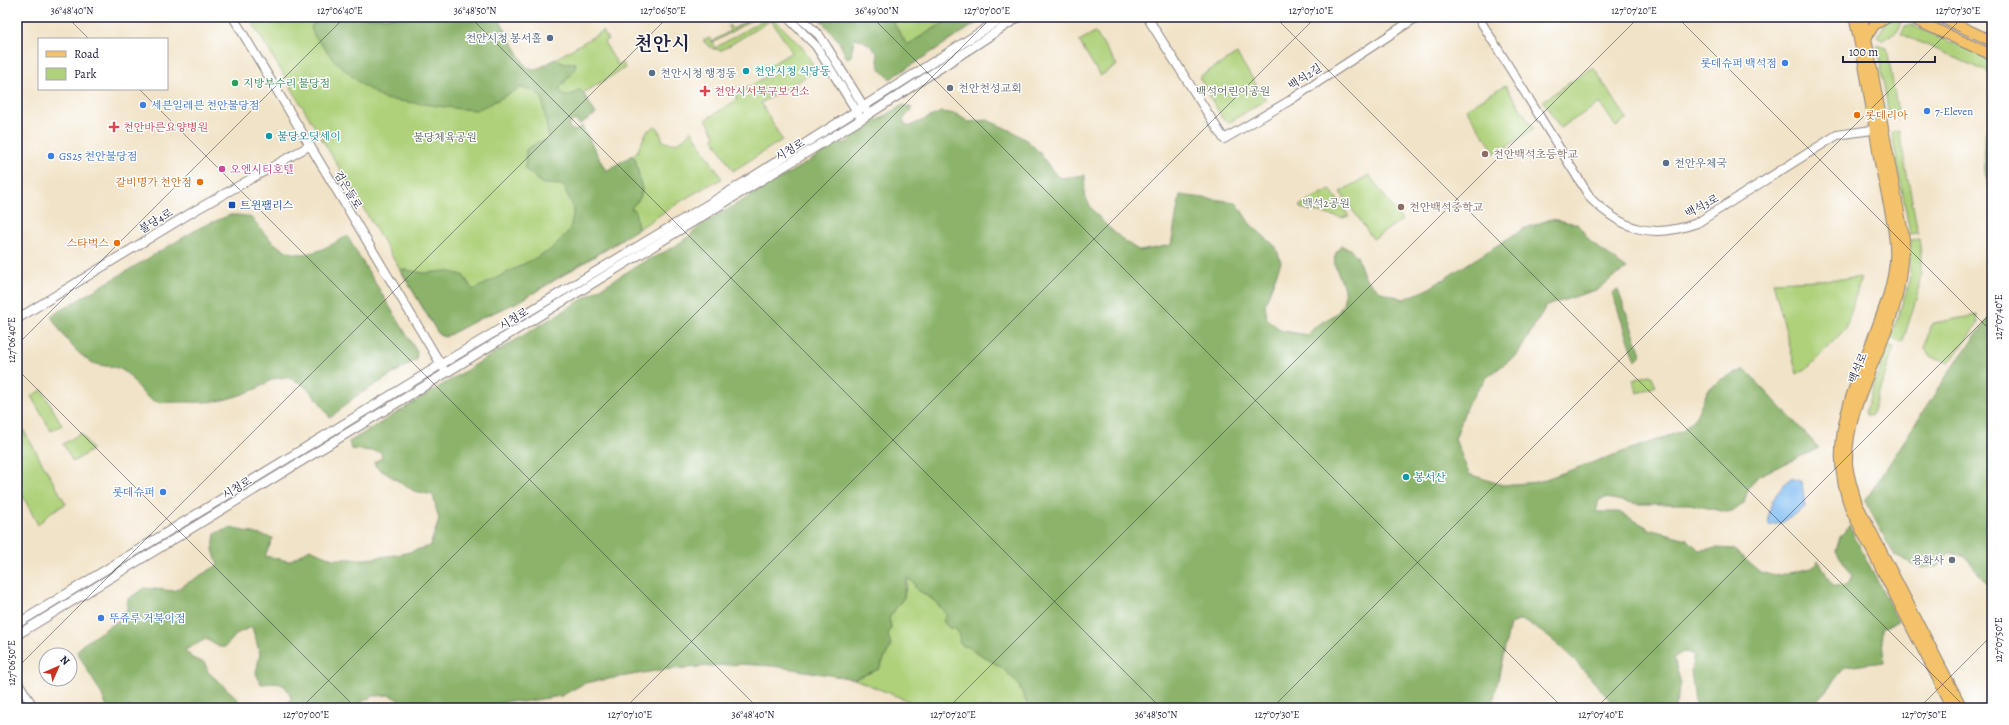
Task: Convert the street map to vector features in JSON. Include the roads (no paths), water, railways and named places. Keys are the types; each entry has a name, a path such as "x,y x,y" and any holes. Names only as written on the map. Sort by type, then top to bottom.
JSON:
{"main road":[{"name":"백석로","path":"1854,17 1904,239 1902,270 1893,312 1856,405 1849,439 1847,463 1857,504 1960,703 1966,708"},
{"name":"백석로","path":"1862,17 1894,243 1894,272 1889,295 1843,425 1840,453 1841,469 1848,502 1853,514 1953,708"},
{"path":"1866,38 1874,25 1888,17"},
{"path":"1909,17 1992,55"},
{"path":"1940,17 1992,41"},
{"path":"1945,693 1948,708"}],"street":[{"name":"검은들로","path":"233,17 446,374"},
{"path":"787,17 816,46 859,116"},
{"path":"799,17 818,35 827,47 867,111"},
{"name":"시청로","path":"867,111 1004,17"},
{"name":"시청로","path":"17,635 446,374 1019,17"},
{"name":"백석2길","path":"1147,17 1224,139 1289,101 1417,17"},
{"name":"백석3로","path":"1478,17 1591,199 1618,221 1636,228 1662,232 1680,229 1697,223 1837,134 1879,129"},
{"name":"시청로","path":"17,624 440,365 723,195 859,116"},
{"name":"불당4로","path":"17,319 194,211 309,146"},
{"path":"17,680 34,708"},
{"path":"17,691 28,708"}],"water":[{"path":"1791,478 1802,482 1805,507 1783,522 1769,526 1769,512 1774,499 1781,488"}],"place":[{"name":"천안시청 봉서홀","path":"550,38"},
{"name":"롯데슈퍼 백석점","path":"1785,63"},
{"name":"천안시청 식당동","path":"746,71"},
{"name":"천안시청 행정동","path":"652,73"},
{"name":"지방부수리 불당점","path":"235,83"},
{"name":"천안천성교회","path":"950,88"},
{"name":"천안시서북구보건소","path":"705,91"},
{"name":"세븐일레븐 천안불당점","path":"143,105"},
{"name":"7-Eleven","path":"1927,111"},
{"name":"롯데리아","path":"1857,115"},
{"name":"천안바른요양병원","path":"114,127"},
{"name":"불당오딧세이","path":"269,136"},
{"name":"천안백석초등학교","path":"1485,154"},
{"name":"GS25 천안불당점","path":"51,156"},
{"name":"천안우체국","path":"1666,163"},
{"name":"오엔시티호텔","path":"222,169"},
{"name":"갈비명가 천안점","path":"200,182"},
{"name":"트윈팰리스","path":"232,205"},
{"name":"천안백석중학교","path":"1401,207"},
{"name":"스타벅스","path":"117,243"},
{"name":"봉서산","path":"1406,477"},
{"name":"롯데슈퍼","path":"163,492"},
{"name":"용화사","path":"1952,560"},
{"name":"뚜쥬루 거북이점","path":"101,618"}],"district":[{"name":"천안시","path":"662,44"}],"park label":[{"name":"백석어린이공원","path":"1233,91"},
{"name":"불당체육공원","path":"445,137"},
{"name":"백석2공원","path":"1326,203"}]}
